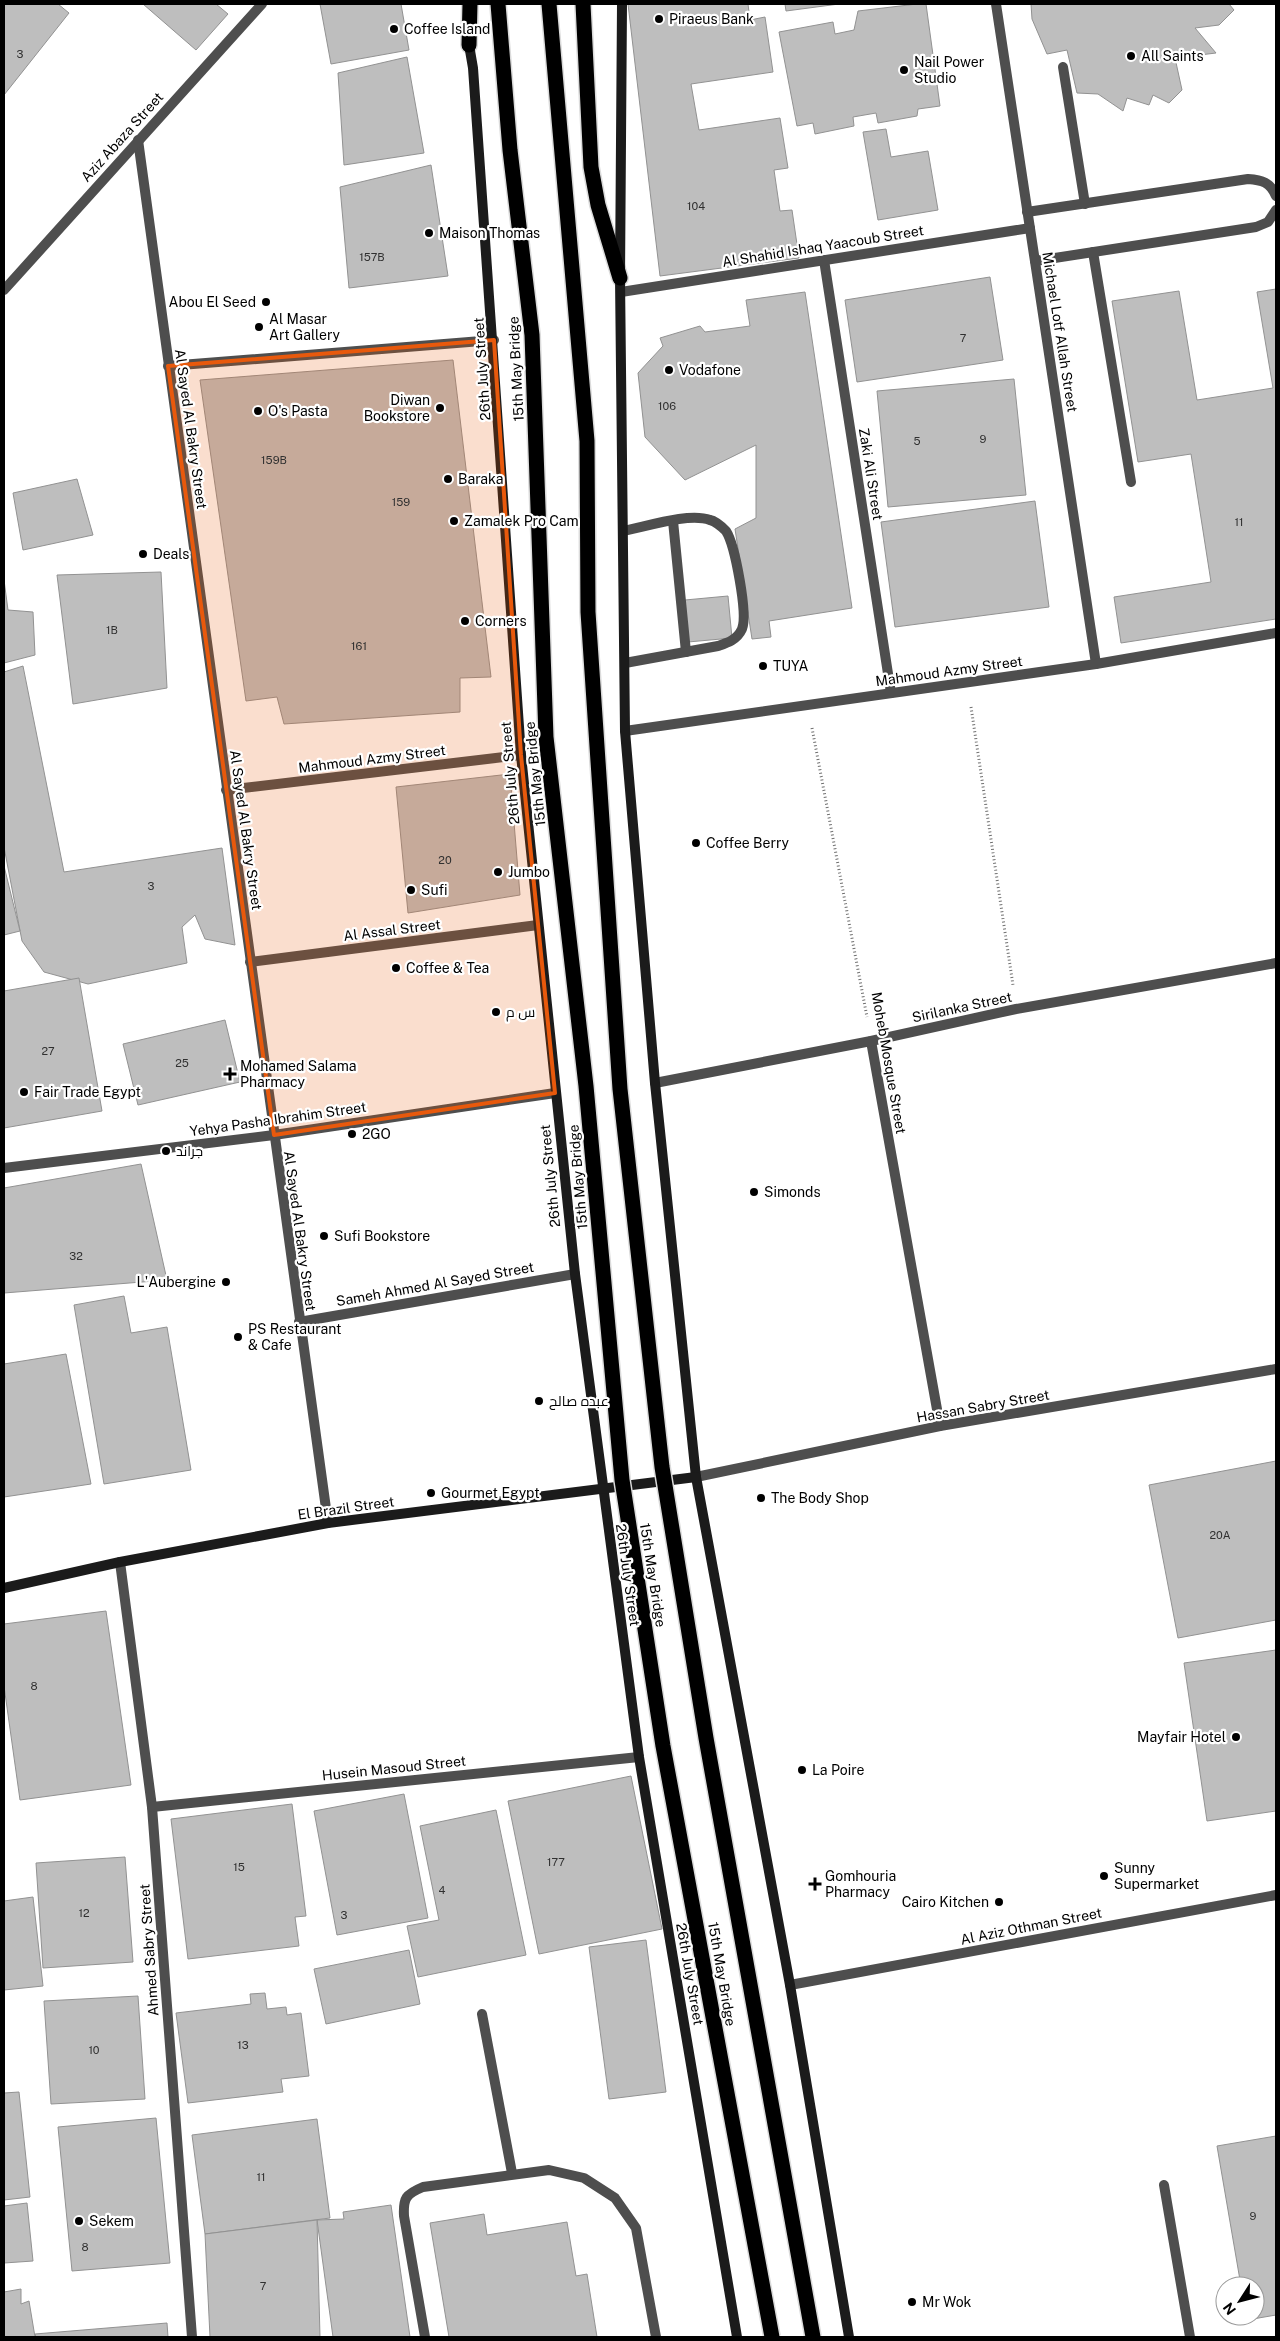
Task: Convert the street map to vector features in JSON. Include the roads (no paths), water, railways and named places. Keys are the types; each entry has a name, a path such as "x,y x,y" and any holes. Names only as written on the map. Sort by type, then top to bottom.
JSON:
{"highway":[{"path":"469,45 470,4"},
{"name":"15th May Bridge","path":"498,4 510,150 532,335 546,736 586,1086 622,1480 663,1746 772,2337"},
{"name":"15th May Bridge","path":"549,4 587,441 588,612 620,1089 661,1458 706,1738 813,2337"},
{"path":"583,4 590,167 598,205 621,285"}],"street":[{"name":"Aziz Abaza Street","path":"4,290 262,4"},
{"name":"26th July Street","path":"462,4 469,45 494,340 521,755 575,1274 639,1757 737,2337"},
{"path":"622,4 621,285 626,731 655,1083 696,1477 790,1985 849,2337"},
{"name":"Michael Lotf Allah Street","path":"996,4 1096,664"},
{"path":"1063,67 1085,204"},
{"name":"Al Sayed Al Bakry Street","path":"138,140 328,1523"},
{"path":"1027,212 1248,179 1261,180 1272,187 1276,196"},
{"path":"1035,262 1256,227 1268,222 1276,210"},
{"name":"Al Shahid Ishaq Yaacoub Street","path":"621,285 824,260 1030,228"},
{"path":"1093,252 1131,482"},
{"name":"Zaki Ali Street","path":"824,260 891,693"},
{"path":"168,366 494,340"},
{"path":"623,531 693,518 711,520 726,531 732,547 744,614 742,630 732,641 718,646 625,662"},
{"path":"673,521 686,652"},
{"name":"Mahmoud Azmy Street","path":"626,731 1096,664 1276,633"},
{"name":"Mahmoud Azmy Street","path":"226,790 521,755"},
{"name":"Al Assal Street","path":"250,962 538,925"},
{"name":"Sirilanka Street","path":"655,1083 871,1041 1016,1009 1276,963"},
{"name":"Moheb Mosque Street","path":"871,1041 940,1426"},
{"name":"Yehya Pasha Ibrahim Street","path":"4,1168 274,1135 555,1093"},
{"name":"Sameh Ahmed Al Sayed Street","path":"299,1322 575,1274"},
{"name":"Hassan Sabry Street","path":"696,1477 940,1426 1276,1369"},
{"name":"El Brazil Street","path":"4,1588 120,1562 328,1523 696,1477"},
{"name":"Ahmed Sabry Street","path":"120,1562 152,1807 192,2337"},
{"name":"Husein Masoud Street","path":"152,1807 639,1757"},
{"name":"Al Aziz Othman Street","path":"790,1985 1276,1895"},
{"path":"482,2014 512,2173"},
{"path":"425,2337 403,2203 411,2192 423,2188 512,2173 549,2170 584,2178 615,2198 636,2228 644,2263 656,2337"},
{"path":"1164,2185 1190,2337"}],"place":[{"name":"Piraeus Bank","path":"659,19"},
{"name":"Coffee Island","path":"394,29"},
{"name":"All Saints","path":"1131,56"},
{"name":"Nail Power Studio","path":"904,70"},
{"name":"Maison Thomas","path":"429,233"},
{"name":"Abou El Seed","path":"266,302"},
{"name":"Al Masar Art Gallery","path":"259,327"},
{"name":"Vodafone","path":"669,370"},
{"name":"Diwan Bookstore","path":"440,408"},
{"name":"O's Pasta","path":"258,411"},
{"name":"Baraka","path":"448,479"},
{"name":"Zamalek Pro Cam","path":"454,521"},
{"name":"Deals","path":"143,554"},
{"name":"Corners","path":"465,621"},
{"name":"TUYA","path":"763,666"},
{"name":"Coffee Berry","path":"696,843"},
{"name":"Jumbo","path":"498,872"},
{"name":"Sufi","path":"411,890"},
{"name":"Coffee & Tea","path":"396,968"},
{"name":"س م","path":"496,1012"},
{"name":"Mohamed Salama Pharmacy","path":"230,1074"},
{"name":"Fair Trade Egypt","path":"24,1092"},
{"name":"2GO","path":"352,1134"},
{"name":"جراند","path":"166,1151"},
{"name":"Simonds","path":"754,1192"},
{"name":"Sufi Bookstore","path":"324,1236"},
{"name":"L'Aubergine","path":"226,1282"},
{"name":"PS Restaurant & Cafe","path":"238,1337"},
{"name":"عبده صالح","path":"539,1401"},
{"name":"Gourmet Egypt","path":"431,1493"},
{"name":"The Body Shop","path":"761,1498"},
{"name":"Mayfair Hotel","path":"1236,1737"},
{"name":"La Poire","path":"802,1770"},
{"name":"Sunny Supermarket","path":"1104,1876"},
{"name":"Gomhouria Pharmacy","path":"815,1884"},
{"name":"Cairo Kitchen","path":"999,1902"},
{"name":"Sekem","path":"79,2221"},
{"name":"Mr Wok","path":"912,2302"}]}
